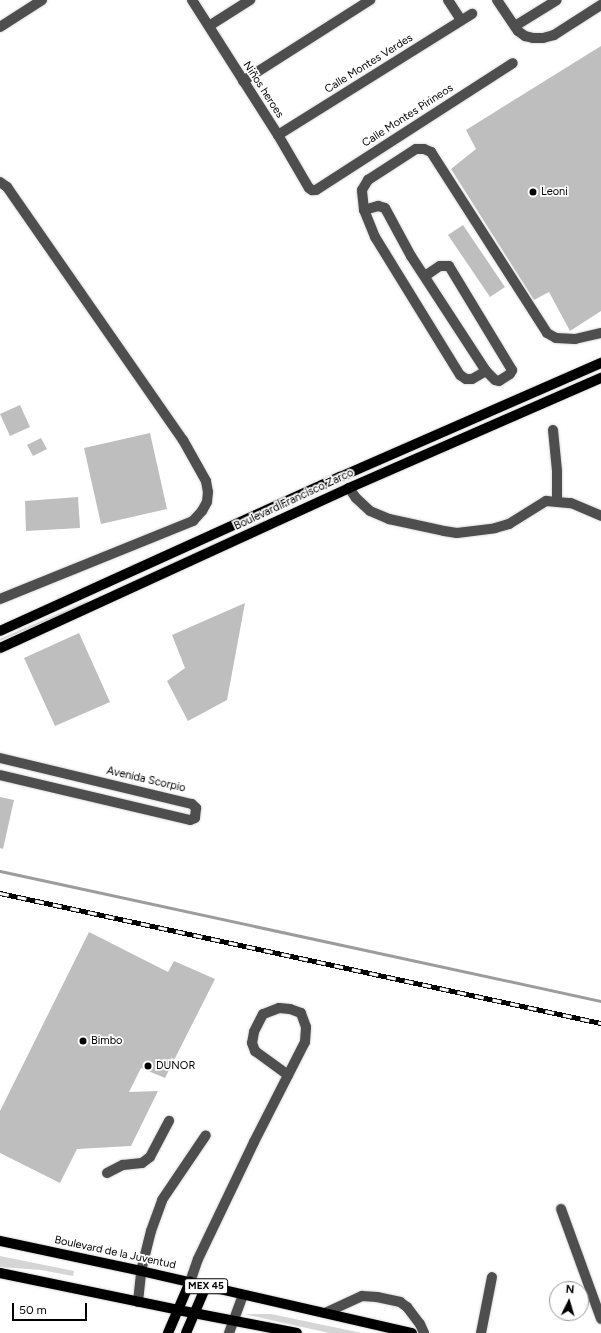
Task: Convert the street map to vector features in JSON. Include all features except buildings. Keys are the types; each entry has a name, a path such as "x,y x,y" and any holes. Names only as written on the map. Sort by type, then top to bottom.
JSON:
{"main road":[{"name":"Boulevard Francisco Zarco","path":"0,631 96,586 328,482 601,363"},
{"name":"Boulevard Francisco Zarco","path":"0,648 391,469 601,378"},
{"path":"523,397 529,409"},
{"path":"385,457 391,469"},
{"path":"328,482 335,495"},
{"path":"96,586 103,601"},
{"name":"Boulevard de la Juventud","path":"0,1241 141,1271 412,1333"},
{"path":"0,1273 298,1333"},
{"path":"168,1333 190,1282"},
{"path":"186,1333 206,1286"}],"street":[{"path":"0,27 42,0"},
{"name":"Niños heroes","path":"192,0 278,135 309,188 316,190"},
{"path":"209,26 250,0"},
{"path":"243,81 370,0"},
{"path":"448,0 461,20"},
{"path":"515,26 557,0"},
{"path":"501,2 515,26 525,36 543,38 554,35 601,5"},
{"name":"Calle Montes Verdes","path":"278,135 472,14"},
{"name":"Calle Montes Pirineos","path":"316,190 513,63"},
{"path":"486,371 472,379 466,379 460,375 374,237 364,210 362,190 368,180 416,149 428,150 547,333 556,338 575,339 601,333"},
{"path":"0,182 11,193 183,440 206,481 208,492 207,502 202,511 193,521 0,599"},
{"path":"364,210 378,206 385,208 411,256 486,371 495,380 499,381 510,374 512,370 449,266 442,265 425,276"},
{"path":"553,430 557,471 557,501"},
{"path":"349,488 356,498 370,511 389,519 457,533 495,528 509,524 546,501 571,503 601,516"},
{"name":"Avenida Scorpio","path":"0,758 192,804 196,808 195,818 190,820 0,775"},
{"path":"42,784 45,769"},
{"path":"75,792 79,777"},
{"path":"190,1282 198,1259 254,1142 305,1042 306,1027 301,1013 296,1010 279,1008 263,1014 254,1032 252,1043 255,1051 288,1075"},
{"path":"107,1173 123,1165 146,1161 150,1157 169,1121"},
{"path":"138,1302 141,1271 151,1231 162,1200 206,1135"},
{"path":"560,1209 601,1319"},
{"path":"480,1333 492,1277"},
{"path":"229,1333 243,1295"},
{"path":"325,1313 362,1296 378,1297 400,1302 407,1307 420,1324 424,1333"}],"shaded area":[{"path":"265,520 266,523 114,592 113,590"},
{"path":"87,601 89,603 0,641 0,639"},
{"path":"0,1256 74,1271 73,1276 41,1270 0,1267"},
{"path":"244,1314 271,1314 362,1333 329,1333"}],"waterway":[{"path":"0,871 601,1001"}],"railway":[{"path":"0,893 601,1023"}],"place":[{"name":"Leoni","path":"533,192"},
{"name":"Bimbo","path":"83,1041"},
{"name":"DUNOR","path":"148,1066"}]}
